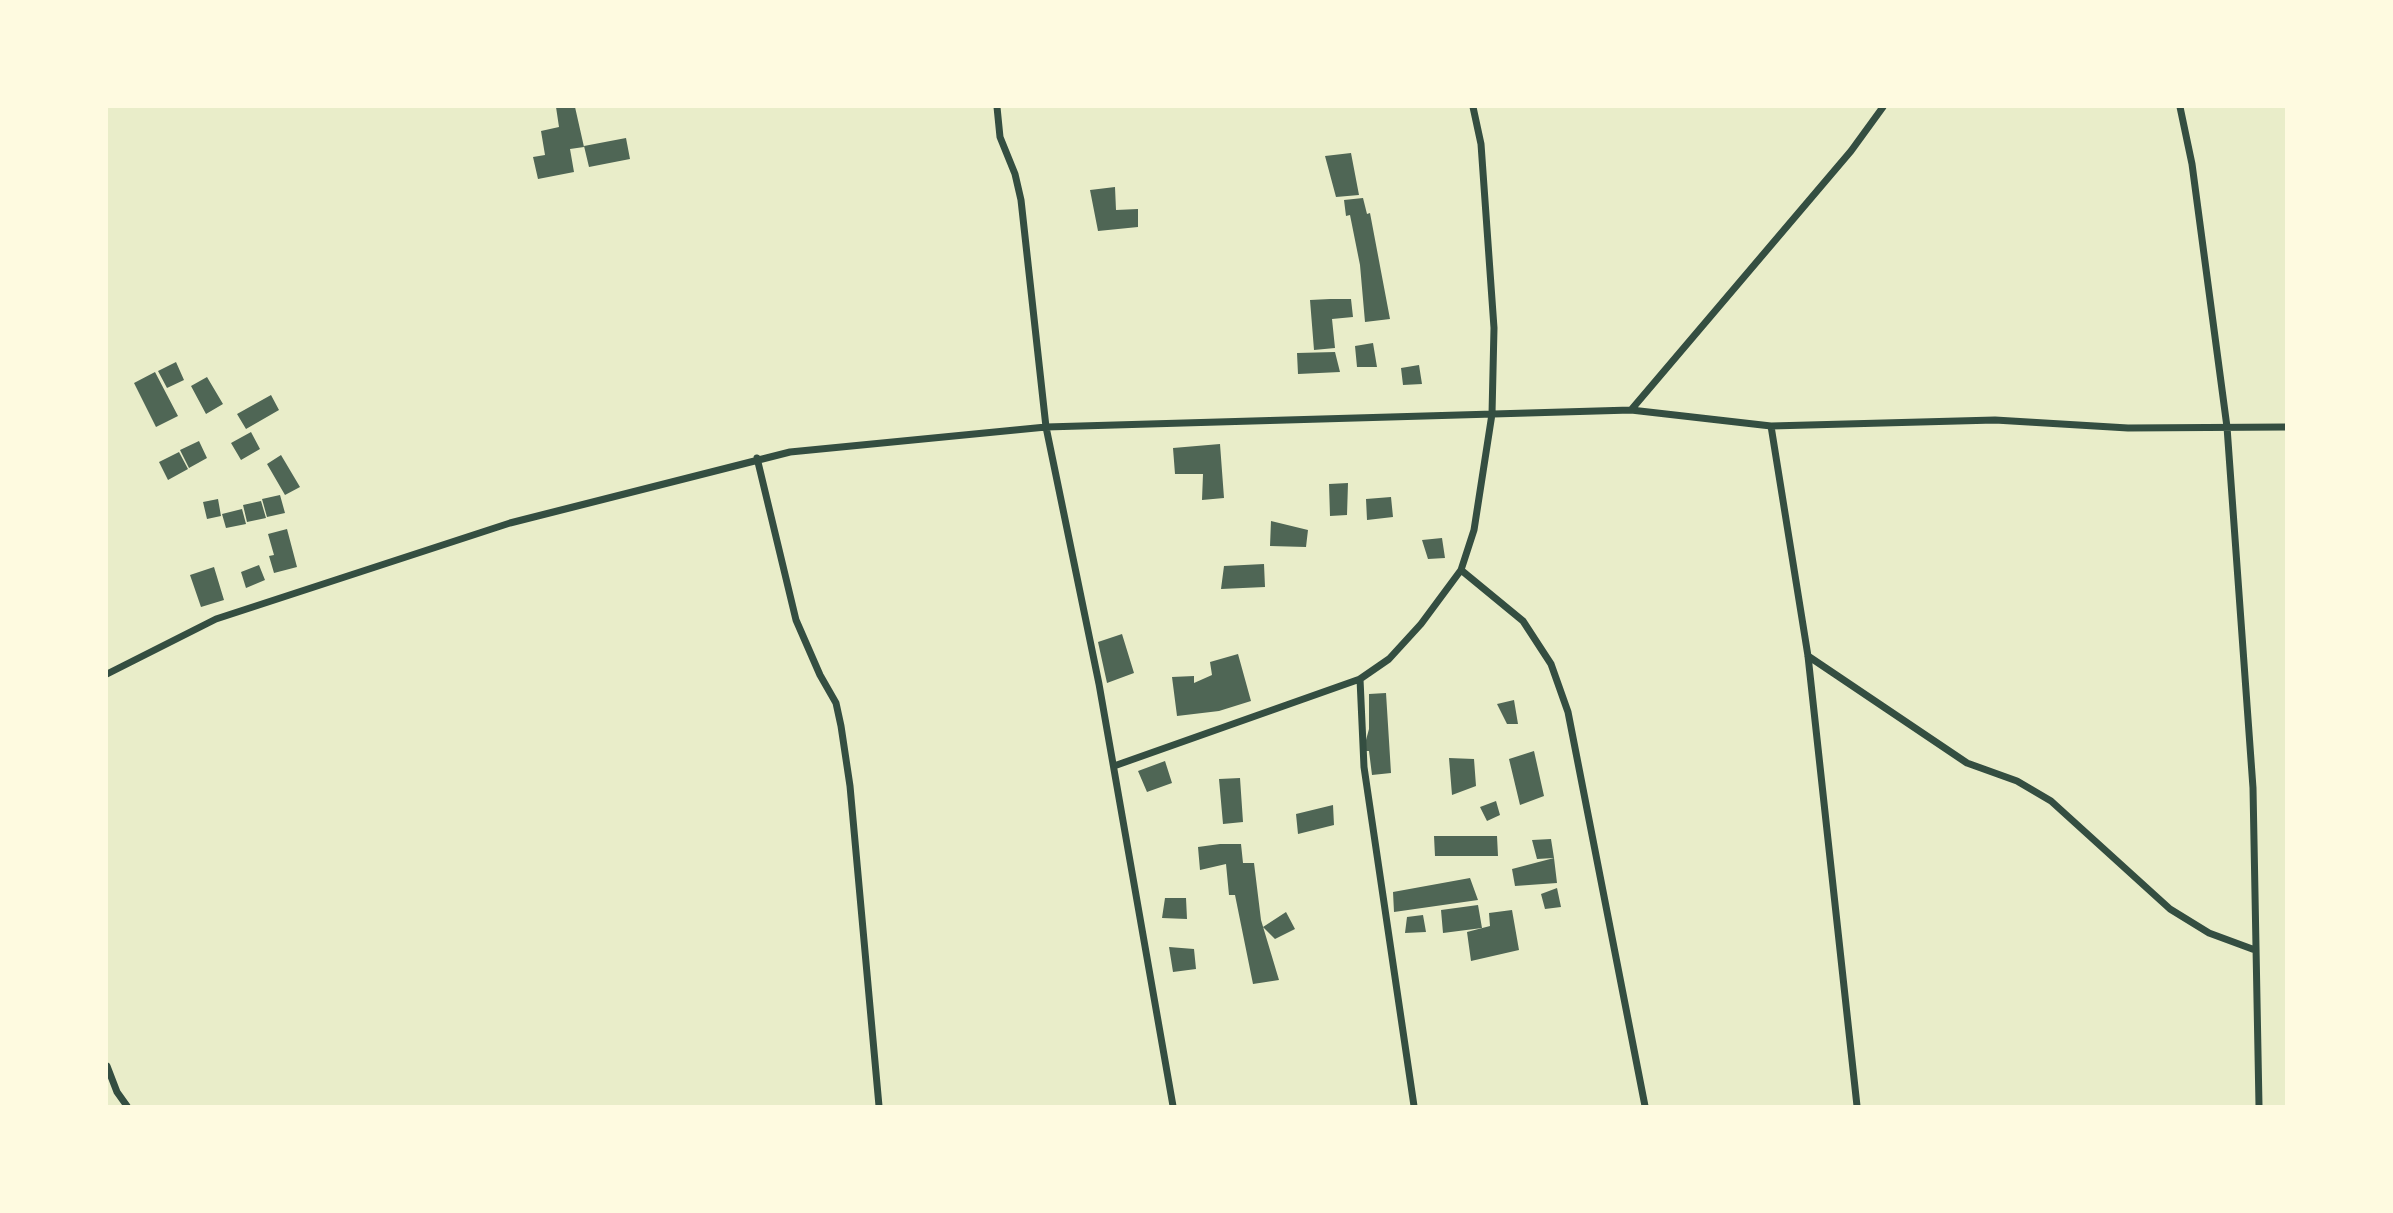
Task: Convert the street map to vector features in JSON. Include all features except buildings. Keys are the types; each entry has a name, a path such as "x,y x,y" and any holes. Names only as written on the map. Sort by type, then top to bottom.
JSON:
{"street":[{"path":"997,107 1000,137 1015,174 1021,200 1046,427 1114,766 1172,1106"},
{"path":"1114,766 1360,679 1389,659 1421,624 1461,570 1474,530 1492,414 1494,328 1488,224 1482,144 1473,107"},
{"path":"1631,410 1851,151 1883,107"},
{"path":"2180,107 2192,164 2227,428 2253,788 2259,1106"},
{"path":"107,674 216,619 510,523 757,458 790,452 1046,427 1631,410 1771,426 1995,420 2128,428 2286,427"},
{"path":"1771,426 1808,656 1857,1106"},
{"path":"757,458 796,620 820,676 836,703 841,726 851,800 879,1106"},
{"path":"1461,570 1523,621 1551,664 1569,712 1645,1106"},
{"path":"1808,656 1967,763 2017,781 2051,801 2170,909 2209,933 2255,950"},
{"path":"1360,679 1364,766 1414,1106"},
{"path":"107,1066 117,1092 127,1106"}]}
